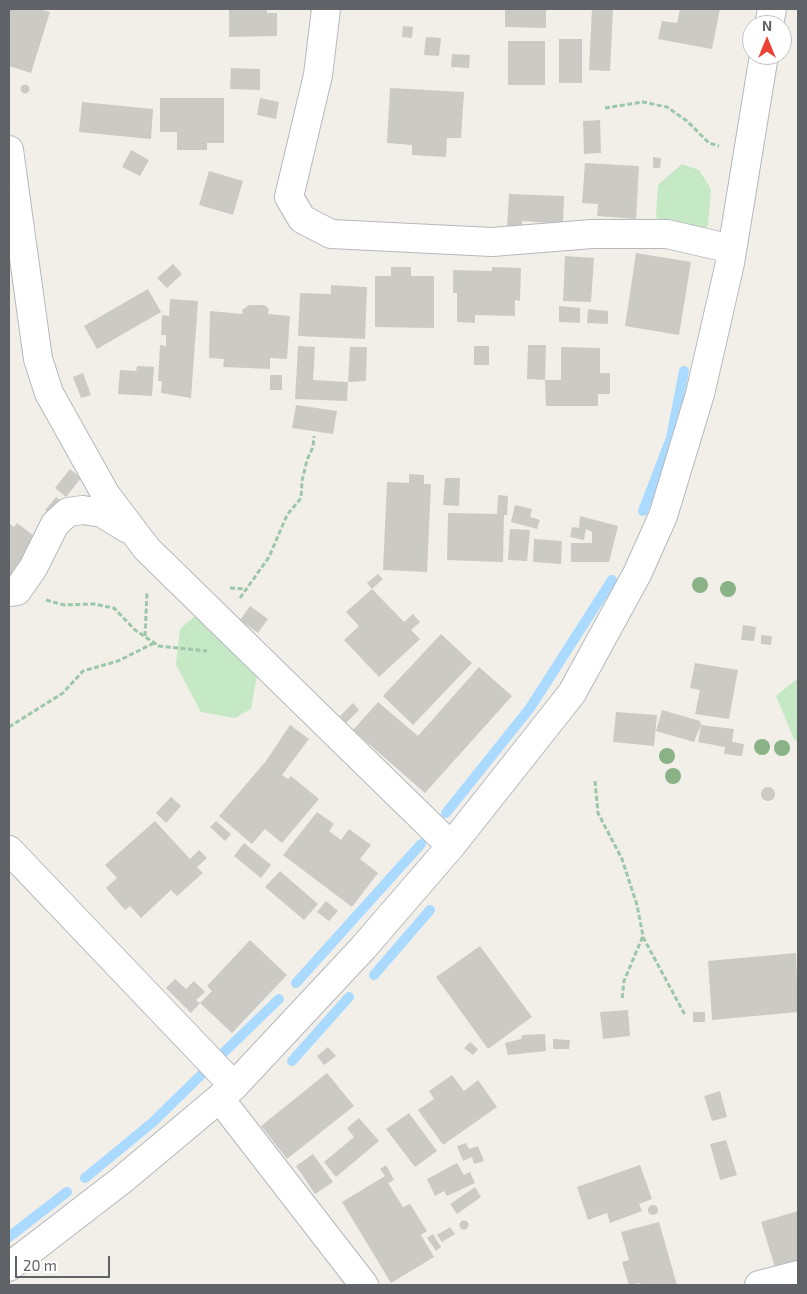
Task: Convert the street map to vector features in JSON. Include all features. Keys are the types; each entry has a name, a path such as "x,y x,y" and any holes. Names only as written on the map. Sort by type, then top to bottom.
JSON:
{"street":[{"path":"326,9 318,75 289,197 302,219 331,234 492,242 592,234 667,234 732,249"},
{"path":"9,1267 123,1179 227,1092 363,948 451,846 572,693 637,574 663,516 700,394 732,249 762,65"},
{"path":"9,150 38,360 49,393 106,495 147,549 251,653 451,846"},
{"path":"13,592 33,568 55,524 68,512 83,510 102,513 134,532"},
{"path":"9,850 227,1092 364,1285"},
{"path":"759,1285 798,1274"}],"path":[{"path":"605,108 643,102 667,106 687,121 709,143 748,153"},
{"path":"227,629 243,593 269,557 286,515 301,498 302,481 307,460 314,446 314,436"},
{"path":"13,592 64,605 94,604 114,608 136,630 159,646 185,650 251,653"},
{"path":"9,727 63,693 83,671 118,661 154,643"},
{"path":"594,781 598,813 622,859 637,905 643,936 685,1015"},
{"path":"622,1000 624,981 643,936"}],"green space":[{"path":"682,164 699,170 711,189 708,225 693,246 681,243 656,217 658,185"},
{"path":"196,615 257,675 251,709 235,718 201,712 176,665 180,629"},
{"path":"798,678 798,742 794,739 776,696"}],"building":[{"path":"9,9 39,9 50,12 31,73 9,66"},
{"path":"229,9 267,9 267,13 277,13 277,36 229,37"},
{"path":"505,9 546,9 546,28 505,27"},
{"path":"592,9 613,9 610,71 589,70"},
{"path":"680,9 720,9 712,49 658,39 662,21 677,23"},
{"path":"403,26 413,27 412,38 402,37"},
{"path":"426,37 441,38 439,56 424,55"},
{"path":"559,39 582,39 582,83 559,83"},
{"path":"508,41 545,41 545,85 508,85"},
{"path":"452,54 470,55 469,68 451,67"},
{"path":"231,68 260,69 260,90 230,89"},
{"path":"25,84 30,89 25,94 20,89"},
{"path":"390,88 464,92 461,138 447,138 446,157 412,155 412,145 387,143"},
{"path":"160,98 224,98 224,143 207,143 207,150 177,150 177,132 160,132"},
{"path":"260,98 279,102 276,119 257,115"},
{"path":"82,102 153,109 151,139 79,132"},
{"path":"600,120 601,153 584,154 583,121"},
{"path":"131,150 149,160 140,176 122,167"},
{"path":"653,157 661,158 660,168 653,168"},
{"path":"585,163 639,166 636,219 597,216 598,204 582,203"},
{"path":"209,171 243,181 233,215 199,205"},
{"path":"509,194 564,196 563,224 522,221 522,228 507,227"},
{"path":"636,253 691,262 679,335 625,326"},
{"path":"565,256 594,258 591,302 563,301"},
{"path":"173,264 182,274 167,288 157,278"},
{"path":"391,267 411,267 411,276 434,276 434,328 375,327 375,276 391,276"},
{"path":"492,267 521,268 520,301 515,300 515,316 475,315 475,323 457,322 457,293 453,293 453,270 492,271"},
{"path":"331,285 367,287 365,339 298,336 300,293 331,294"},
{"path":"148,289 161,312 97,349 84,326"},
{"path":"170,299 198,301 191,398 161,393 162,381 158,381 160,345 166,346 166,335 161,335 162,315 169,316"},
{"path":"249,305 264,305 269,309 268,314 290,316 287,359 270,358 270,369 223,367 224,359 209,358 210,311 243,314 242,310"},
{"path":"559,306 580,308 580,323 559,322"},
{"path":"588,309 608,311 608,324 587,323"},
{"path":"528,345 546,345 545,380 527,379"},
{"path":"298,346 315,347 313,380 348,382 347,401 295,399"},
{"path":"474,346 489,346 489,365 474,365"},
{"path":"350,347 367,347 366,381 348,382"},
{"path":"561,347 600,348 600,373 610,373 610,394 598,394 598,406 546,406 545,380 561,380"},
{"path":"137,366 154,367 152,396 118,394 120,370 136,371"},
{"path":"83,373 91,395 81,398 73,377"},
{"path":"270,375 282,375 282,390 270,390"},
{"path":"296,405 337,411 333,434 292,428"},
{"path":"70,469 81,478 66,497 55,488"},
{"path":"409,474 424,475 424,484 431,484 427,572 383,570 387,482 409,483"},
{"path":"445,478 460,478 459,506 443,505"},
{"path":"498,495 508,496 507,515 504,515 503,562 447,560 448,513 497,514"},
{"path":"56,497 63,502 53,516 45,510"},
{"path":"515,505 532,509 530,517 540,520 537,529 511,522"},
{"path":"580,516 618,526 609,562 571,562 571,543 592,543 592,532 586,529 584,540 570,537 572,527 579,528"},
{"path":"9,523 14,527 17,523 38,539 9,577"},
{"path":"510,529 530,530 527,561 508,560"},
{"path":"534,539 562,541 561,564 533,562"},
{"path":"378,574 383,579 372,589 367,583"},
{"path":"372,589 404,622 413,614 420,622 411,630 420,639 379,677 344,640 359,626 346,612"},
{"path":"250,606 268,619 258,633 240,620"},
{"path":"743,625 756,627 754,641 741,640"},
{"path":"441,634 472,663 413,725 383,696"},
{"path":"761,635 772,636 771,645 761,644"},
{"path":"695,663 738,670 729,719 695,714 700,690 690,688"},
{"path":"479,667 512,696 425,793 353,730 378,702 418,736"},
{"path":"353,703 359,710 346,723 340,716"},
{"path":"662,710 700,721 701,725 694,742 656,731"},
{"path":"616,712 657,715 654,746 613,742"},
{"path":"290,725 309,739 282,775 288,779 291,776 319,799 282,843 265,829 252,844 219,816 266,761"},
{"path":"701,725 734,729 732,742 744,744 742,756 724,754 725,747 698,742"},
{"path":"765,787 771,787 775,794 771,801 765,801 761,797 761,791"},
{"path":"171,797 181,806 166,823 156,813"},
{"path":"317,812 334,824 329,831 341,840 349,829 371,845 360,859 378,873 352,907 283,855"},
{"path":"155,821 190,859 199,850 207,858 197,867 203,873 177,896 171,890 141,918 130,906 125,910 106,888 117,878 105,865"},
{"path":"216,821 231,834 225,841 210,827"},
{"path":"244,843 271,865 261,878 234,856"},
{"path":"280,871 318,904 304,920 265,887"},
{"path":"326,901 338,911 329,921 317,912"},
{"path":"250,940 287,975 232,1033 200,1003 212,991 207,986"},
{"path":"480,946 532,1017 488,1049 436,977"},
{"path":"796,953 798,1012 712,1020 708,961"},
{"path":"175,979 186,989 194,981 205,992 196,1000 200,1003 191,1013 166,988"},
{"path":"628,1010 630,1036 603,1039 600,1012"},
{"path":"693,1012 705,1012 705,1022 693,1022"},
{"path":"545,1034 546,1051 508,1055 505,1043 521,1039 522,1035"},
{"path":"553,1039 570,1040 569,1049 553,1049"},
{"path":"470,1042 478,1049 473,1055 464,1048"},
{"path":"328,1047 336,1056 324,1065 317,1056"},
{"path":"327,1073 354,1106 287,1159 261,1126"},
{"path":"452,1075 464,1091 478,1080 497,1107 443,1145 418,1110 434,1099 429,1091"},
{"path":"720,1091 727,1117 712,1121 704,1096"},
{"path":"409,1113 437,1151 415,1167 386,1129"},
{"path":"359,1118 379,1141 336,1177 324,1162 354,1137 347,1128"},
{"path":"726,1140 737,1175 720,1180 710,1144"},
{"path":"466,1143 469,1149 478,1146 484,1161 474,1164 472,1157 463,1161 457,1146"},
{"path":"313,1154 333,1182 315,1194 296,1166"},
{"path":"457,1163 464,1175 470,1172 475,1183 447,1196 444,1191 435,1196 427,1179"},
{"path":"386,1165 394,1180 388,1183 403,1207 410,1204 427,1231 421,1235 434,1257 391,1283 342,1202 385,1176 380,1169"},
{"path":"640,1165 652,1199 639,1204 642,1211 610,1223 607,1213 588,1220 577,1187"},
{"path":"475,1187 481,1197 457,1214 450,1204"},
{"path":"651,1205 655,1205 658,1210 657,1214 651,1215 648,1212 648,1208"},
{"path":"798,1211 798,1264 776,1270 761,1222"},
{"path":"464,1220 469,1225 464,1230 459,1225"},
{"path":"659,1222 677,1285 641,1285 640,1283 629,1285 622,1262 629,1260 621,1232"},
{"path":"450,1227 455,1234 442,1242 437,1235"},
{"path":"433,1234 441,1247 436,1251 427,1238"}],"waterway":[{"path":"643,511 671,438 684,371"},
{"path":"446,813 530,708 612,580"},
{"path":"296,983 421,844"},
{"path":"374,975 430,910"},
{"path":"292,1061 349,997"},
{"path":"219,1057 279,999"},
{"path":"85,1178 153,1122 202,1074"},
{"path":"9,1237 67,1192"}]}
